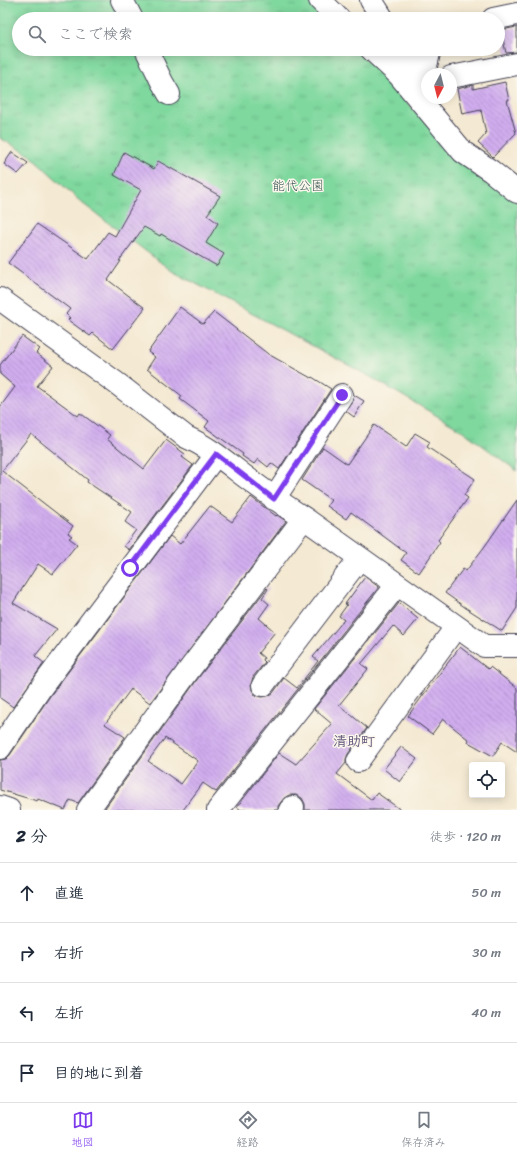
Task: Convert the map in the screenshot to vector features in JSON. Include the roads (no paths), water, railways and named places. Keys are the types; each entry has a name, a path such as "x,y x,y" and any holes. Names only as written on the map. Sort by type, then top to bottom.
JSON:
{"street":[{"path":"122,0 128,12"},
{"path":"320,0 332,12"},
{"path":"371,0 379,12"},
{"path":"505,16 517,14"},
{"path":"149,56 169,94"},
{"path":"378,56 399,76 463,152 491,171 517,192"},
{"path":"406,56 421,78"},
{"path":"427,68 429,56"},
{"path":"457,76 517,64"},
{"path":"399,76 421,81"},
{"path":"0,299 119,385 186,437 198,442 216,454 274,499 304,518 359,559 484,646 517,646"},
{"path":"274,499 342,395"},
{"path":"0,748 40,689 216,454"},
{"path":"88,810 189,670 304,518"},
{"path":"263,685 359,559"},
{"path":"218,810 397,585"},
{"path":"358,761 456,627"},
{"path":"0,807 9,810"}],"district":[{"name":"清助町","path":"354,741"}],"park label":[{"name":"能代公園","path":"298,185"}]}
